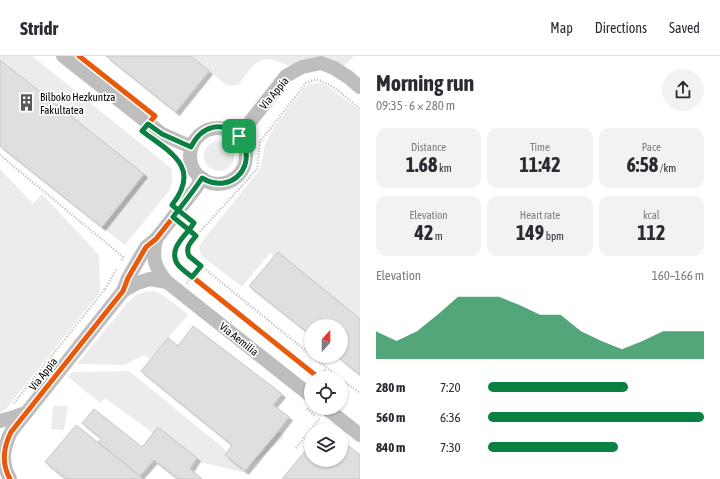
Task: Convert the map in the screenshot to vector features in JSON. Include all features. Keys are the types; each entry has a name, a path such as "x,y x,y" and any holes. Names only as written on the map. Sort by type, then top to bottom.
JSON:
{"street":[{"path":"63,56 162,134 191,147"},
{"name":"Via Appia","path":"239,136 286,76 302,67 321,63 334,68 360,87"},
{"path":"218,127 228,129 239,136 245,146 246,162 237,176 228,182 217,184 211,183 195,172 190,156 191,147 195,139 200,134 212,128 218,127"},
{"path":"123,291 128,278 146,247 156,239 196,188 202,178"},
{"name":"Via Aemilia","path":"156,239 154,246 154,257 159,273 167,282 304,399"},
{"path":"123,291 137,283 150,279 167,282"},
{"name":"Via Appia","path":"6,474 4,454 5,446 11,432 123,291"},
{"path":"0,421 26,413"},
{"path":"335,415 360,435"}],"path":[{"path":"304,350 189,256 188,247 196,236 257,169 260,142 306,82 315,80 324,82 360,109"},
{"path":"0,155 123,258 105,289"},
{"path":"173,217 190,228 196,236"},
{"path":"185,234 190,228"},
{"path":"184,287 201,266"},
{"path":"186,272 198,282"},
{"path":"320,363 330,371"},
{"path":"348,385 360,394"},
{"path":"296,448 319,419 316,415"}],"shaded area":[{"path":"0,56 32,56 171,168 172,180 169,191 125,245 102,227 144,174 0,60"},
{"path":"191,56 354,56 344,66 330,60 317,58 304,60 291,66 269,59 264,59 248,72 238,85 233,86 225,84"},
{"path":"323,83 360,111 360,324 270,253 242,287 202,256 200,251 201,243 260,169 265,145 272,130 304,88 310,84"},
{"path":"219,141 225,142 233,150 233,162 225,170 219,171 213,170 205,162 204,156 205,150 213,142"},
{"path":"0,169 33,204 42,194 99,255 100,292 6,409 0,413"},
{"path":"154,291 168,298 188,315 150,359 144,355 124,365 77,364 130,300 141,293"},
{"path":"129,371 227,451 225,455 245,471 242,472 200,462 158,427 153,433 105,398 100,403 68,377 72,372"},
{"path":"53,406 68,406 64,430 51,429"},
{"path":"279,430 284,437 245,471"}],"building":[{"path":"106,56 191,56 209,71 176,112"},
{"name":"Bilboko Hezkuntza Fakultatea","path":"0,60 144,174 102,227 0,146"},
{"path":"278,252 360,319 360,375 345,363 348,363 348,319 304,319 304,329 249,286"},
{"path":"193,326 282,394 273,405 289,417 245,471 225,455 232,445 141,371 168,338 178,346"},
{"path":"94,409 142,447 158,427 197,458 190,469 202,479 178,479 154,460 140,476 98,442 102,439 82,423"},
{"path":"76,425 143,479 66,479 45,462"},
{"path":"348,446 360,455 360,479 282,479 304,452 304,467 348,467"}],"cycle path":[{"path":"79,56 155,116 142,131 172,154 179,162 183,170 184,180 180,192 172,205 194,223 181,238 176,249 176,261 180,267 310,371"},
{"path":"10,479 5,467 4,456 6,444 11,432 123,291 128,278 146,247 156,239 196,188 202,178"}],"place":[{"name":"Bilboko Hezkuntza Fakultatea","path":"27,103"}],"route":[{"path":"239,136 228,129 218,127 212,128 200,134 195,139 191,147 162,134 148,124 142,131 170,153 182,165 184,181 182,189 172,205 178,210 184,215 194,223 189,230 196,236 187,250 189,256 201,266 192,277 180,267 176,262 175,256 177,245 189,230 173,217 178,210 196,188 202,178 211,183 223,184 233,180 241,172 246,162 246,153 245,146 239,136"}]}
